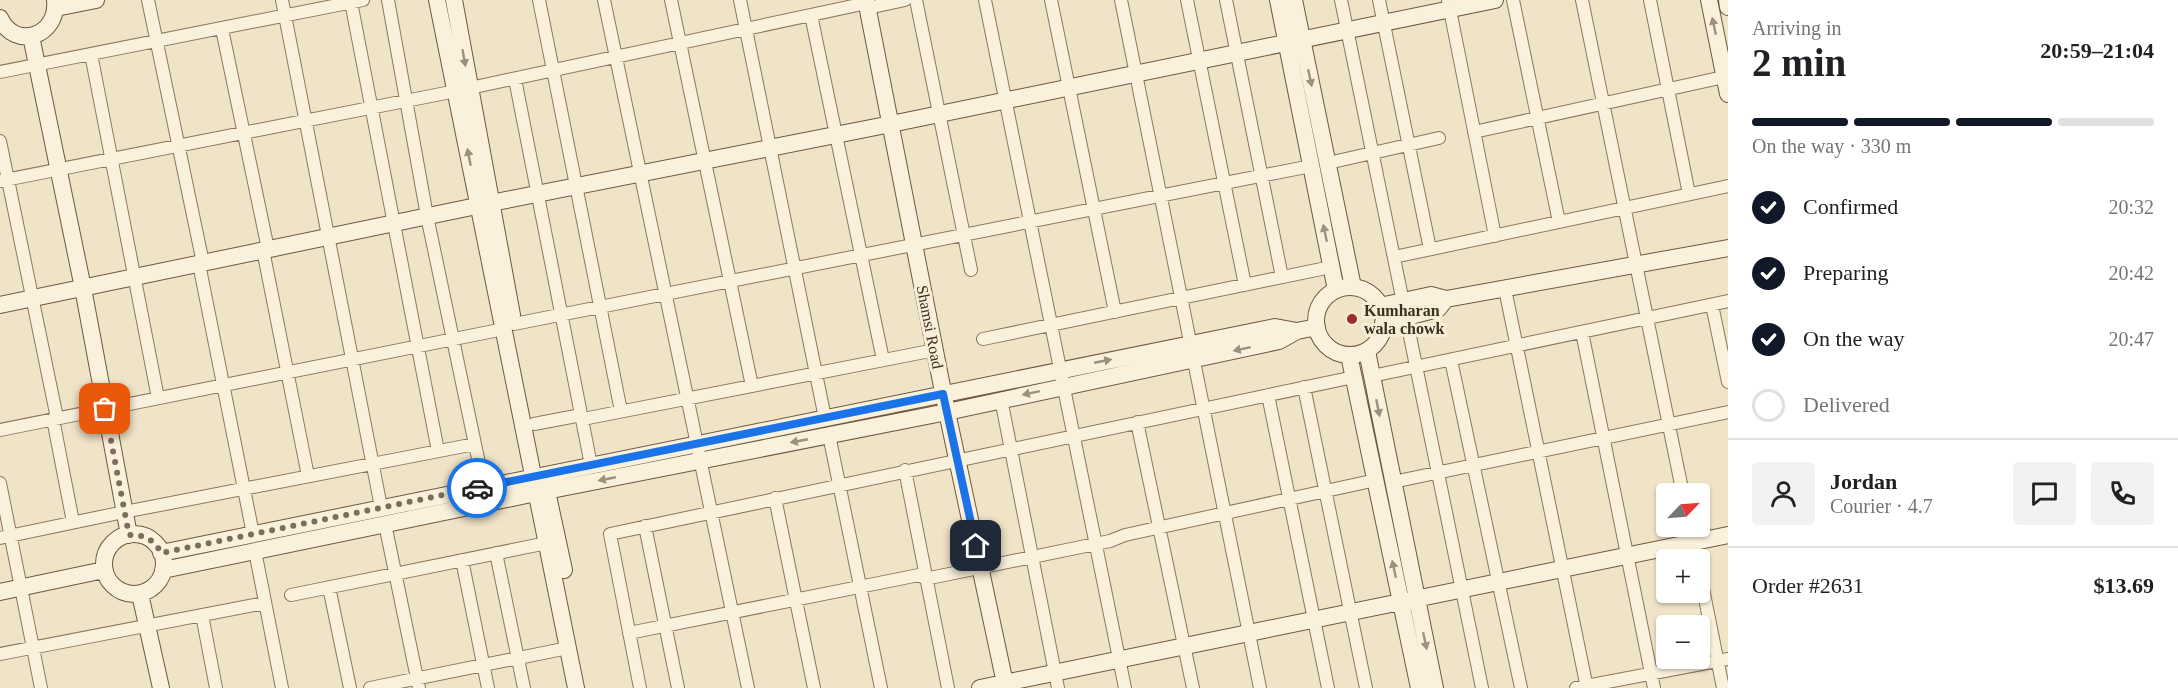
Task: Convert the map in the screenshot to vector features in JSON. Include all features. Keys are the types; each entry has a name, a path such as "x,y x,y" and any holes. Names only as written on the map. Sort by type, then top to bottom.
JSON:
{"street":[{"path":"0,19 12,32 31,36 47,28 52,22 56,4 96,0"},
{"path":"148,0 253,534"},
{"path":"282,0 381,507"},
{"path":"388,0 427,216 484,487"},
{"path":"438,0 463,89 540,484 587,688"},
{"path":"454,0 463,89"},
{"path":"539,0 621,411"},
{"path":"604,0 748,688"},
{"path":"671,0 752,386"},
{"path":"740,0 825,418"},
{"path":"4,180 515,79 811,15 867,4 906,0"},
{"path":"916,0 971,270"},
{"path":"985,0 1060,378 1125,688"},
{"path":"1051,0 1115,312"},
{"path":"1120,0 1260,688"},
{"path":"1187,0 1245,285"},
{"path":"1226,0 1282,277"},
{"path":"1278,0 1294,41 1319,165 1336,290"},
{"path":"1294,0 1294,41"},
{"path":"1341,0 1482,688"},
{"path":"1379,0 1430,249"},
{"path":"0,305 538,193 1199,61 1384,22 1449,5 1495,0"},
{"path":"1513,0 1559,222"},
{"path":"1582,0 1681,483"},
{"path":"1650,0 1689,194"},
{"path":"1474,132 1668,90 1727,83 1709,0"},
{"path":"1727,0 1728,7"},
{"path":"0,72 357,1 372,107 438,451"},
{"name":"Shamsi Road","path":"867,4 946,412 1006,686"},
{"path":"1449,5 1495,236"},
{"path":"811,15 882,360"},
{"path":"222,29 308,476"},
{"path":"31,36 83,288 129,535"},
{"path":"91,54 158,398"},
{"path":"515,79 591,465"},
{"path":"0,430 453,340 562,314 1319,165 1439,138"},
{"path":"0,141 4,180 32,299 73,522"},
{"path":"1319,165 1353,287"},
{"path":"1394,257 1728,186"},
{"path":"1382,314 1404,310 1431,295 1446,299 1728,248"},
{"path":"983,339 1332,267"},
{"path":"1353,287 1369,293 1382,314 1382,331 1376,343 1367,351 1349,355 1332,350 1319,336 1316,316 1320,305 1336,290 1353,287"},
{"path":"1505,289 1563,569 1583,687 1723,660"},
{"path":"1372,376 1728,301"},
{"path":"1712,305 1728,382"},
{"path":"509,327 534,424 547,543 576,688"},
{"path":"162,561 255,551 385,524 540,484 591,465 698,443 943,394 1060,378 1193,352 1279,341 1297,331 1317,327"},
{"path":"1582,332 1654,688"},
{"path":"534,424 576,416 583,419 935,350"},
{"path":"1367,351 1384,481"},
{"path":"1349,355 1384,481 1409,601 1435,688"},
{"path":"1451,360 1521,688"},
{"path":"640,688 610,534 1354,377"},
{"path":"162,561 253,534 484,487 540,484 701,460 946,412 1001,399 1060,378"},
{"path":"1304,387 1366,688"},
{"path":"1268,394 1328,688"},
{"path":"1001,399 1057,681"},
{"path":"629,633 860,587 1032,557 1325,491 1438,472 1728,412"},
{"path":"1137,422 1193,688"},
{"path":"829,435 880,688"},
{"path":"5,537 475,444"},
{"path":"905,470 948,688"},
{"path":"0,483 5,537 21,588 41,688"},
{"path":"775,498 814,688"},
{"path":"385,524 418,683"},
{"path":"645,526 678,688"},
{"path":"129,535 144,536 153,541 162,561 161,578 155,586 140,594 128,594 119,590 112,584 104,570 105,559 112,544 129,535"},
{"path":"1710,535 1728,535"},
{"path":"980,688 1057,681 1120,660 1628,556 1685,537"},
{"path":"291,595 547,543"},
{"path":"255,551 282,688"},
{"path":"496,553 524,688"},
{"path":"462,560 488,688"},
{"path":"0,592 104,570"},
{"path":"329,587 350,688"},
{"path":"140,594 161,688"},
{"path":"1409,601 1419,688"},
{"path":"0,654 265,603"},
{"path":"1708,603 1723,660 1723,688"},
{"path":"202,615 216,688"},
{"path":"370,688 418,683 483,665 568,648"}],"way so far":[{"path":"105,409 129,535 144,536 153,541 161,553 477,488"}],"place":[{"name":"Kumharan wala chowk","path":"1352,319"}],"route":[{"path":"477,488 943,394 976,546"}]}
